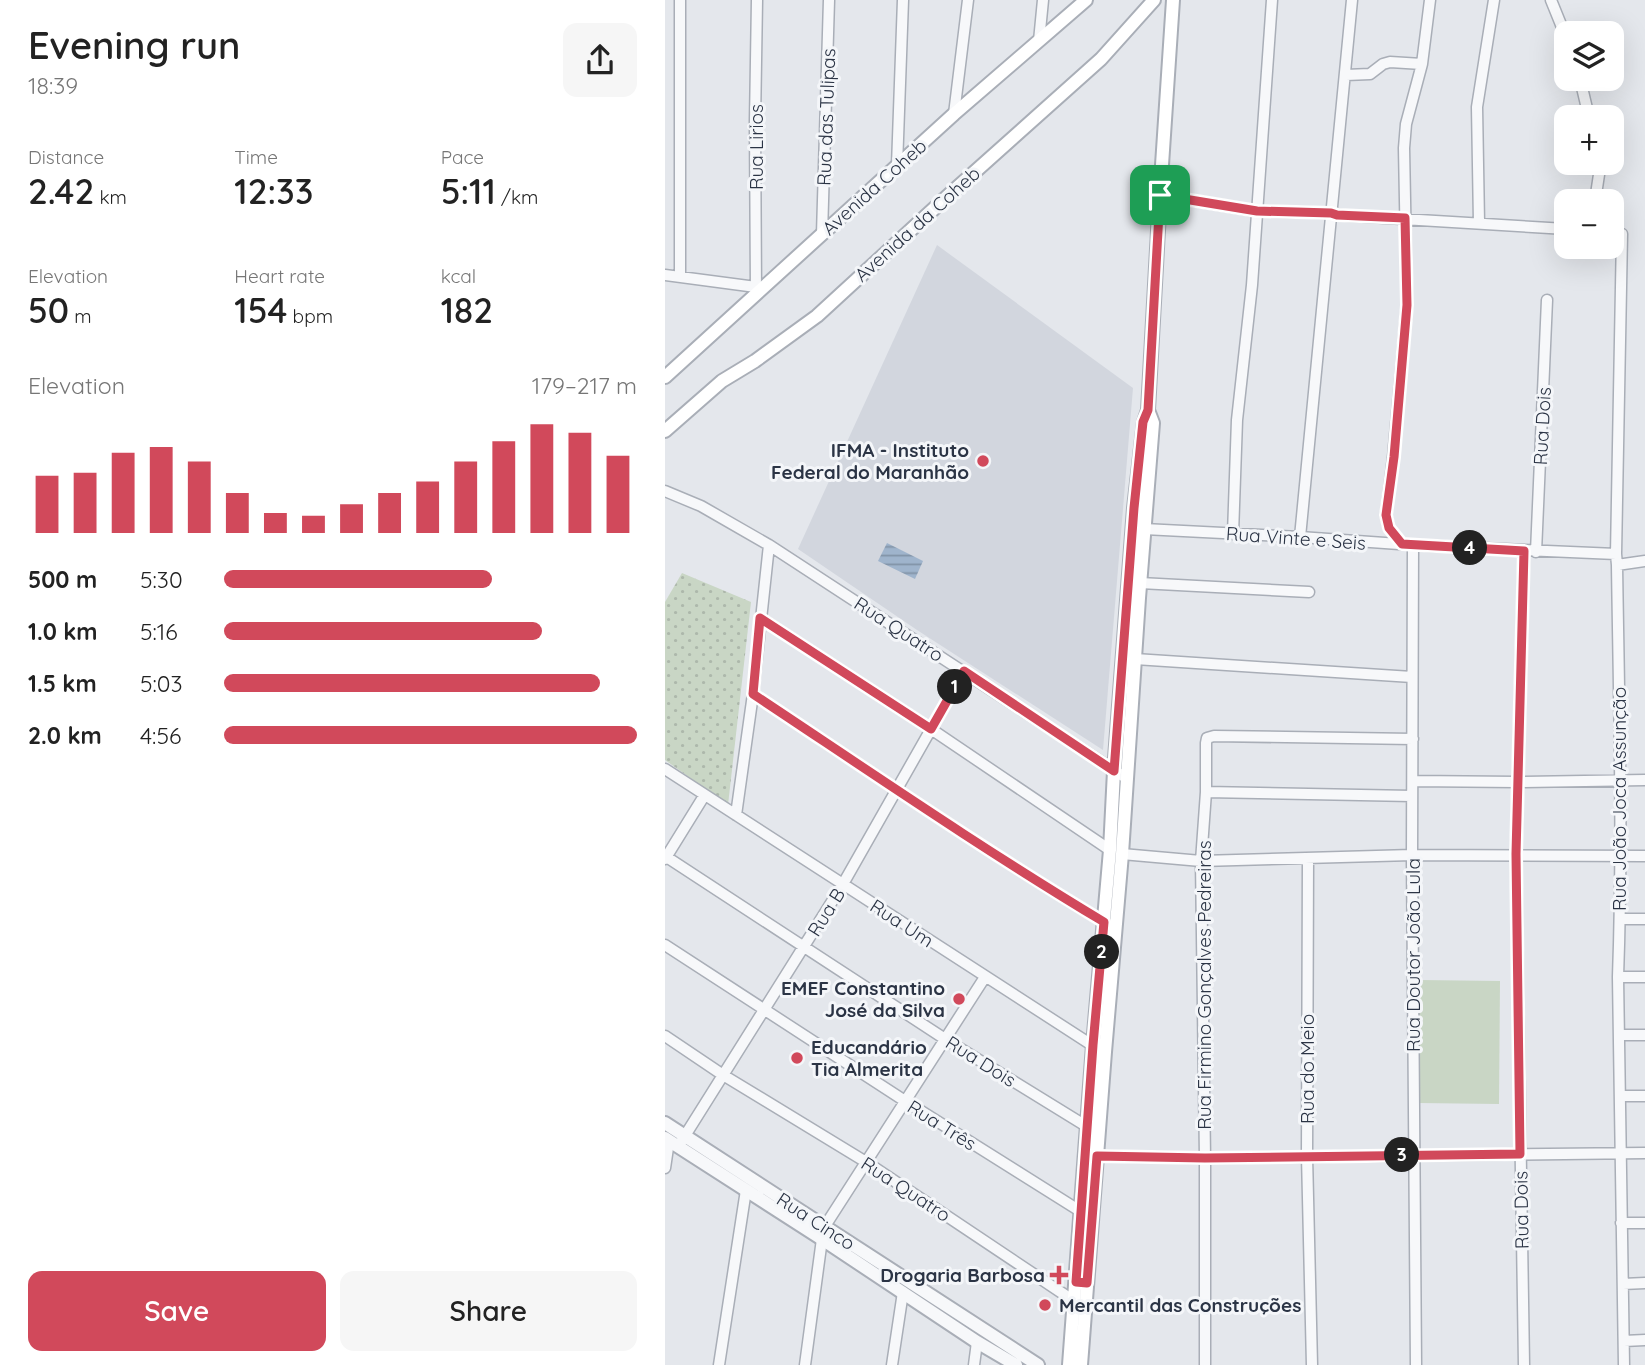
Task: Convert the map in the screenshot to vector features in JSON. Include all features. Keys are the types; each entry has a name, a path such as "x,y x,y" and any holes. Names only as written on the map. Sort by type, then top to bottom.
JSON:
{"main road":[{"name":"Avenida Coheb","path":"665,377 756,290 1086,0"},
{"name":"Avenida da Coheb","path":"665,431 722,381 755,361 817,316 1101,59 1154,0"},
{"path":"1081,1365 1080,1211 1104,922 1126,778 1135,659 1131,641 1134,508 1143,422 1148,410 1173,0"},
{"path":"1069,1365 1074,1301 1081,1283 1097,1156 1116,852 1114,771 1140,583 1153,423 1148,410"}],"street":[{"path":"680,0 680,276"},
{"name":"Rua Lirios","path":"756,290 757,0"},
{"name":"Rua das Tulipas","path":"822,234 829,0"},
{"path":"897,166 903,0"},
{"path":"954,114 968,0"},
{"path":"1039,41 1043,0"},
{"path":"1233,534 1237,420 1252,285 1272,0"},
{"path":"1300,537 1353,0"},
{"path":"1408,544 1389,528 1386,515 1394,457 1407,305 1404,148 1406,124 1422,64 1430,0"},
{"path":"1479,223 1477,107 1494,0"},
{"path":"1551,0 1560,21"},
{"path":"1346,75 1370,74 1390,62 1422,64"},
{"path":"1160,195 1257,211 1331,213 1554,228"},
{"name":"Rua João Joca Assunção","path":"1617,259 1616,560 1620,780 1618,976 1624,1365"},
{"path":"665,275 756,290"},
{"name":"Rua Dois","path":"1536,552 1547,300"},
{"name":"Rua Quatro","path":"665,491 701,506 769,545 1126,778"},
{"name":"Rua Vinte e Seis","path":"1144,529 1524,551 1645,561"},
{"name":"Rua Doutor João Lula","path":"1408,544 1413,739 1416,1365"},
{"path":"736,815 753,694 769,545"},
{"name":"Rua Dois","path":"1524,551 1516,854 1524,1365"},
{"path":"1140,583 1309,592"},
{"path":"760,618 1116,852 1201,861 1412,855 1645,856"},
{"path":"1135,659 1412,677"},
{"name":"Rua B","path":"674,1140 723,1075 843,884 964,671"},
{"path":"753,694 1104,922"},
{"name":"Rua Firmino Gonçalves Pedreiras","path":"1205,1365 1201,861 1207,738 1413,739"},
{"name":"Rua Um","path":"665,769 1105,1052"},
{"path":"1413,781 1645,780"},
{"path":"1206,792 1412,796"},
{"path":"665,857 705,796"},
{"name":"Rua Dois","path":"665,857 945,1039 1086,1126"},
{"name":"Rua do Meio","path":"1308,858 1307,1156 1312,1365"},
{"path":"1620,919 1645,919"},
{"name":"Rua Três","path":"665,945 1080,1211"},
{"path":"1618,976 1645,977"},
{"path":"805,1365 823,1233 985,977"},
{"path":"1620,1035 1645,1035"},
{"name":"Rua Quatro","path":"665,1036 866,1163 1074,1301"},
{"path":"1621,1096 1645,1096"},
{"name":"Rua Cinco","path":"665,1123 674,1140 746,1190 823,1233 903,1292 1016,1365"},
{"path":"665,1168 674,1140"},
{"name":"Rua Cinco","path":"674,1140 1038,1365"},
{"path":"1097,1156 1205,1158 1645,1153"},
{"path":"719,1365 746,1190"},
{"path":"1621,1223 1645,1223"},
{"path":"1623,1284 1645,1283"},
{"path":"892,1365 903,1292"},
{"path":"1624,1340 1645,1340"},
{"path":"974,1365 977,1342"}],"shaded area":[{"name":"IFMA - Instituto Federal do Maranhão","path":"937,245 1133,388 1103,750 917,630 798,549"}],"green space":[{"path":"682,573 751,602 728,805 665,760 665,602"},
{"path":"1419,980 1500,981 1499,1104 1418,1103"}],"water":[{"path":"887,543 923,561 915,579 878,561"}],"place":[{"name":"IFMA - Instituto Federal do Maranhão","path":"983,461"},
{"name":"EMEF Constantino José da Silva","path":"959,999"},
{"name":"Educandário Tia Almerita","path":"797,1058"},
{"name":"Drogaria Barbosa","path":"1059,1275"},
{"name":"Mercantil das Construções","path":"1045,1305"}],"route":[{"path":"1160,195 1257,211 1405,218 1407,305 1387,523 1402,544 1524,551 1516,854 1520,1154 1205,1158 1097,1156 1087,1283 1076,1282 1104,922 753,694 760,618 931,729 964,671 1114,771 1134,508 1143,422 1148,410 1160,195"}]}
